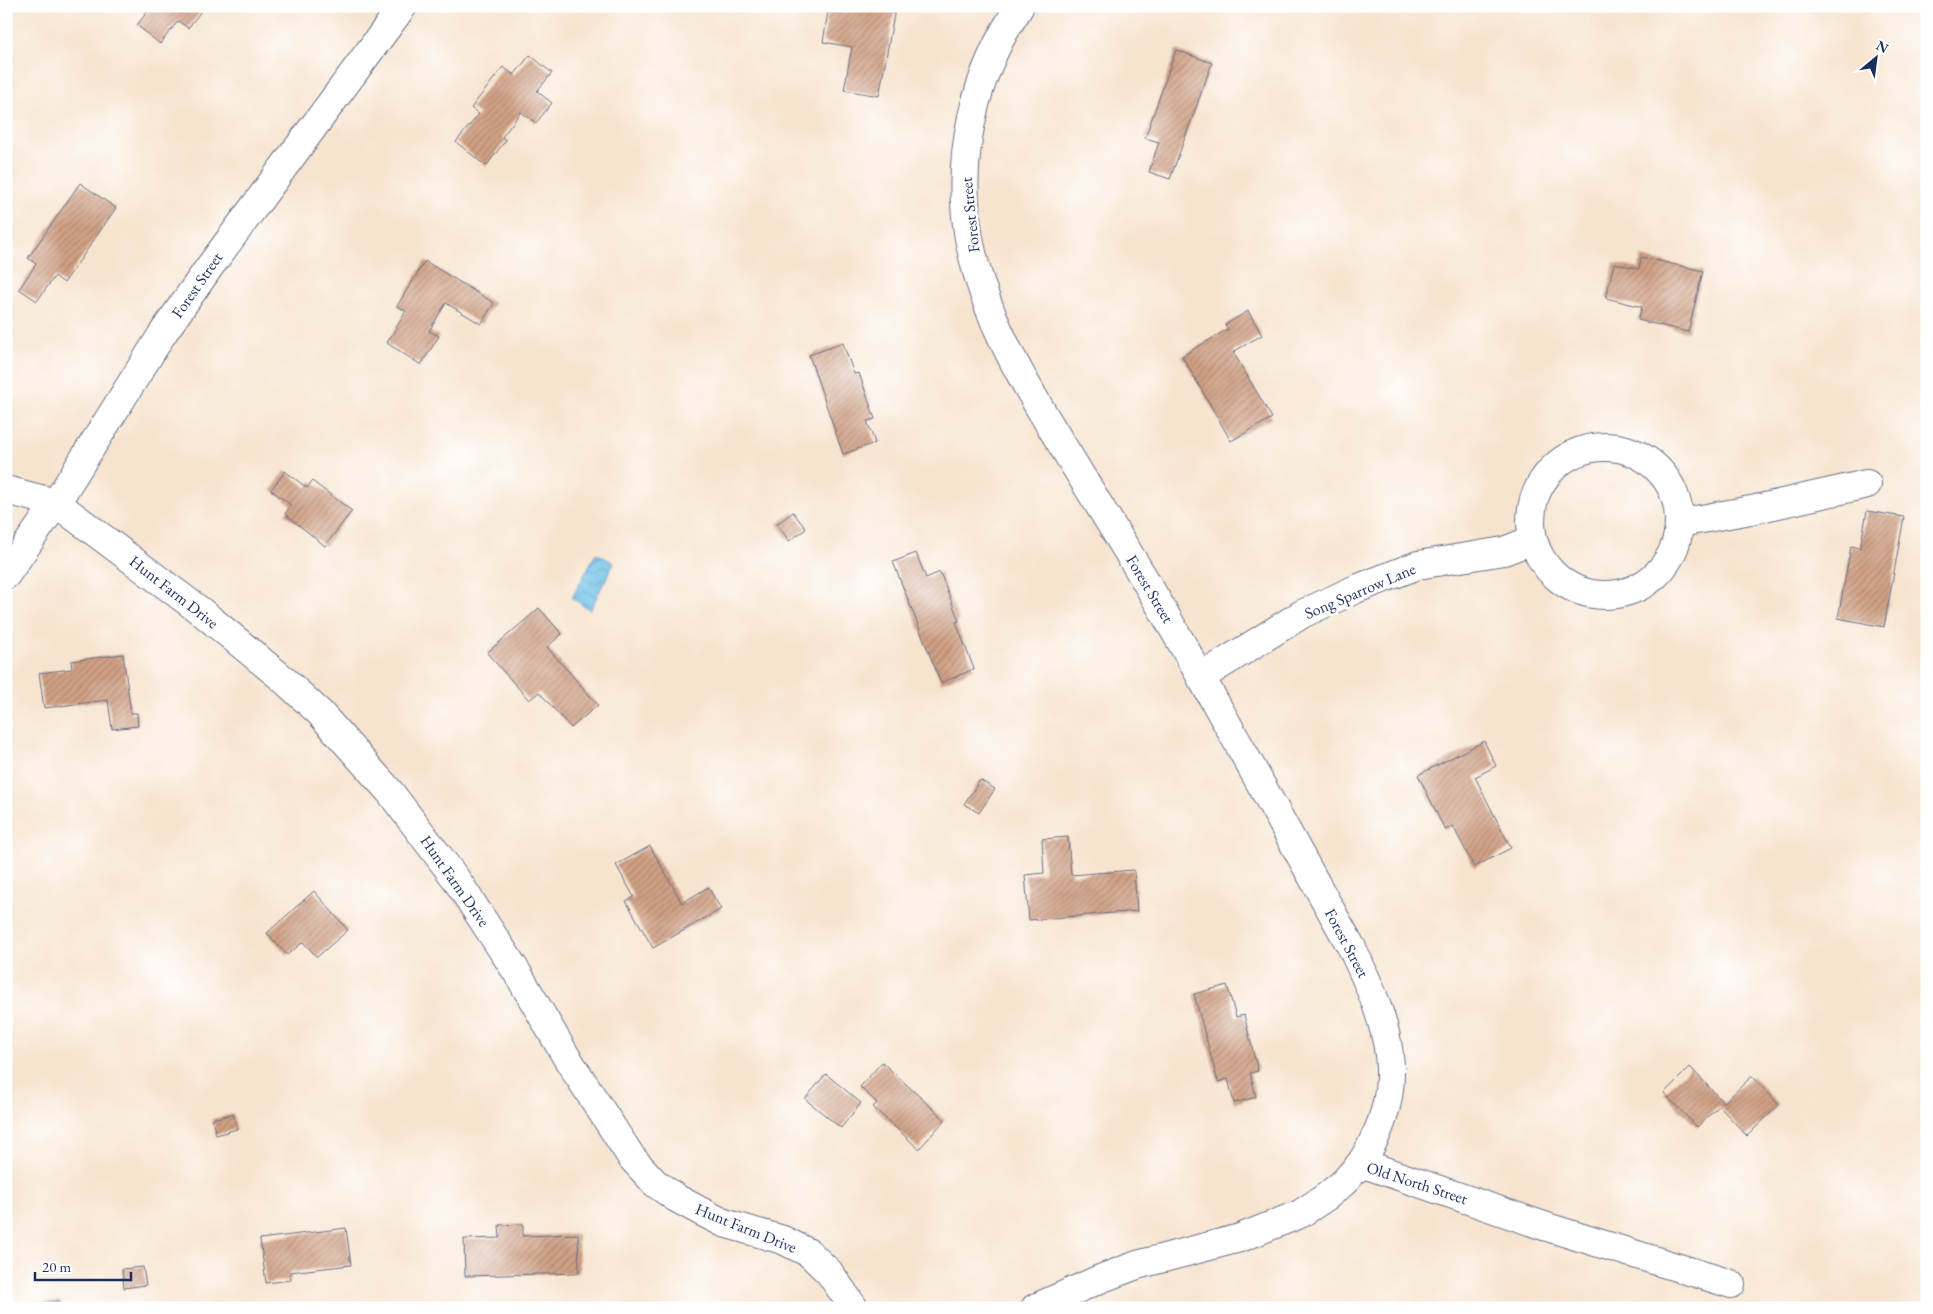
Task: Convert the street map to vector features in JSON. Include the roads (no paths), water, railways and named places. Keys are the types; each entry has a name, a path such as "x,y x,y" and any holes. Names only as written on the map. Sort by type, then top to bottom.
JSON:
{"street":[{"name":"Forest Street","path":"6,575 56,503 168,325 208,268 404,6"},
{"name":"Forest Street","path":"1020,6 997,46 987,68 970,122 965,161 965,200 969,238 979,277 1003,338 1032,397 1141,574 1352,948 1378,1009 1387,1038 1391,1065 1390,1092 1383,1119 1373,1144 1360,1163"},
{"path":"1596,446 1622,448 1645,458 1664,475 1676,498 1680,524 1675,546 1663,567 1646,583 1625,593 1602,595 1579,590 1558,579 1542,562 1532,540 1530,515 1536,490 1551,468 1571,454 1596,446"},
{"path":"1680,524 1868,484"},
{"name":"Hunt Farm Drive","path":"6,490 56,503 196,608 282,678 320,713 356,751 390,792 456,879 518,974 568,1058 632,1158 655,1182 676,1198 724,1223 783,1240 809,1253 829,1272 854,1308"},
{"name":"Song Sparrow Lane","path":"1201,678 1302,614 1356,589 1418,565 1504,551 1532,540"},
{"name":"Old North Street","path":"1035,1308 1082,1286 1137,1265 1240,1238 1300,1214 1326,1197 1344,1182 1360,1163 1547,1227 1731,1284"}],"water":[{"path":"596,553 614,563 590,610 572,598"}]}
